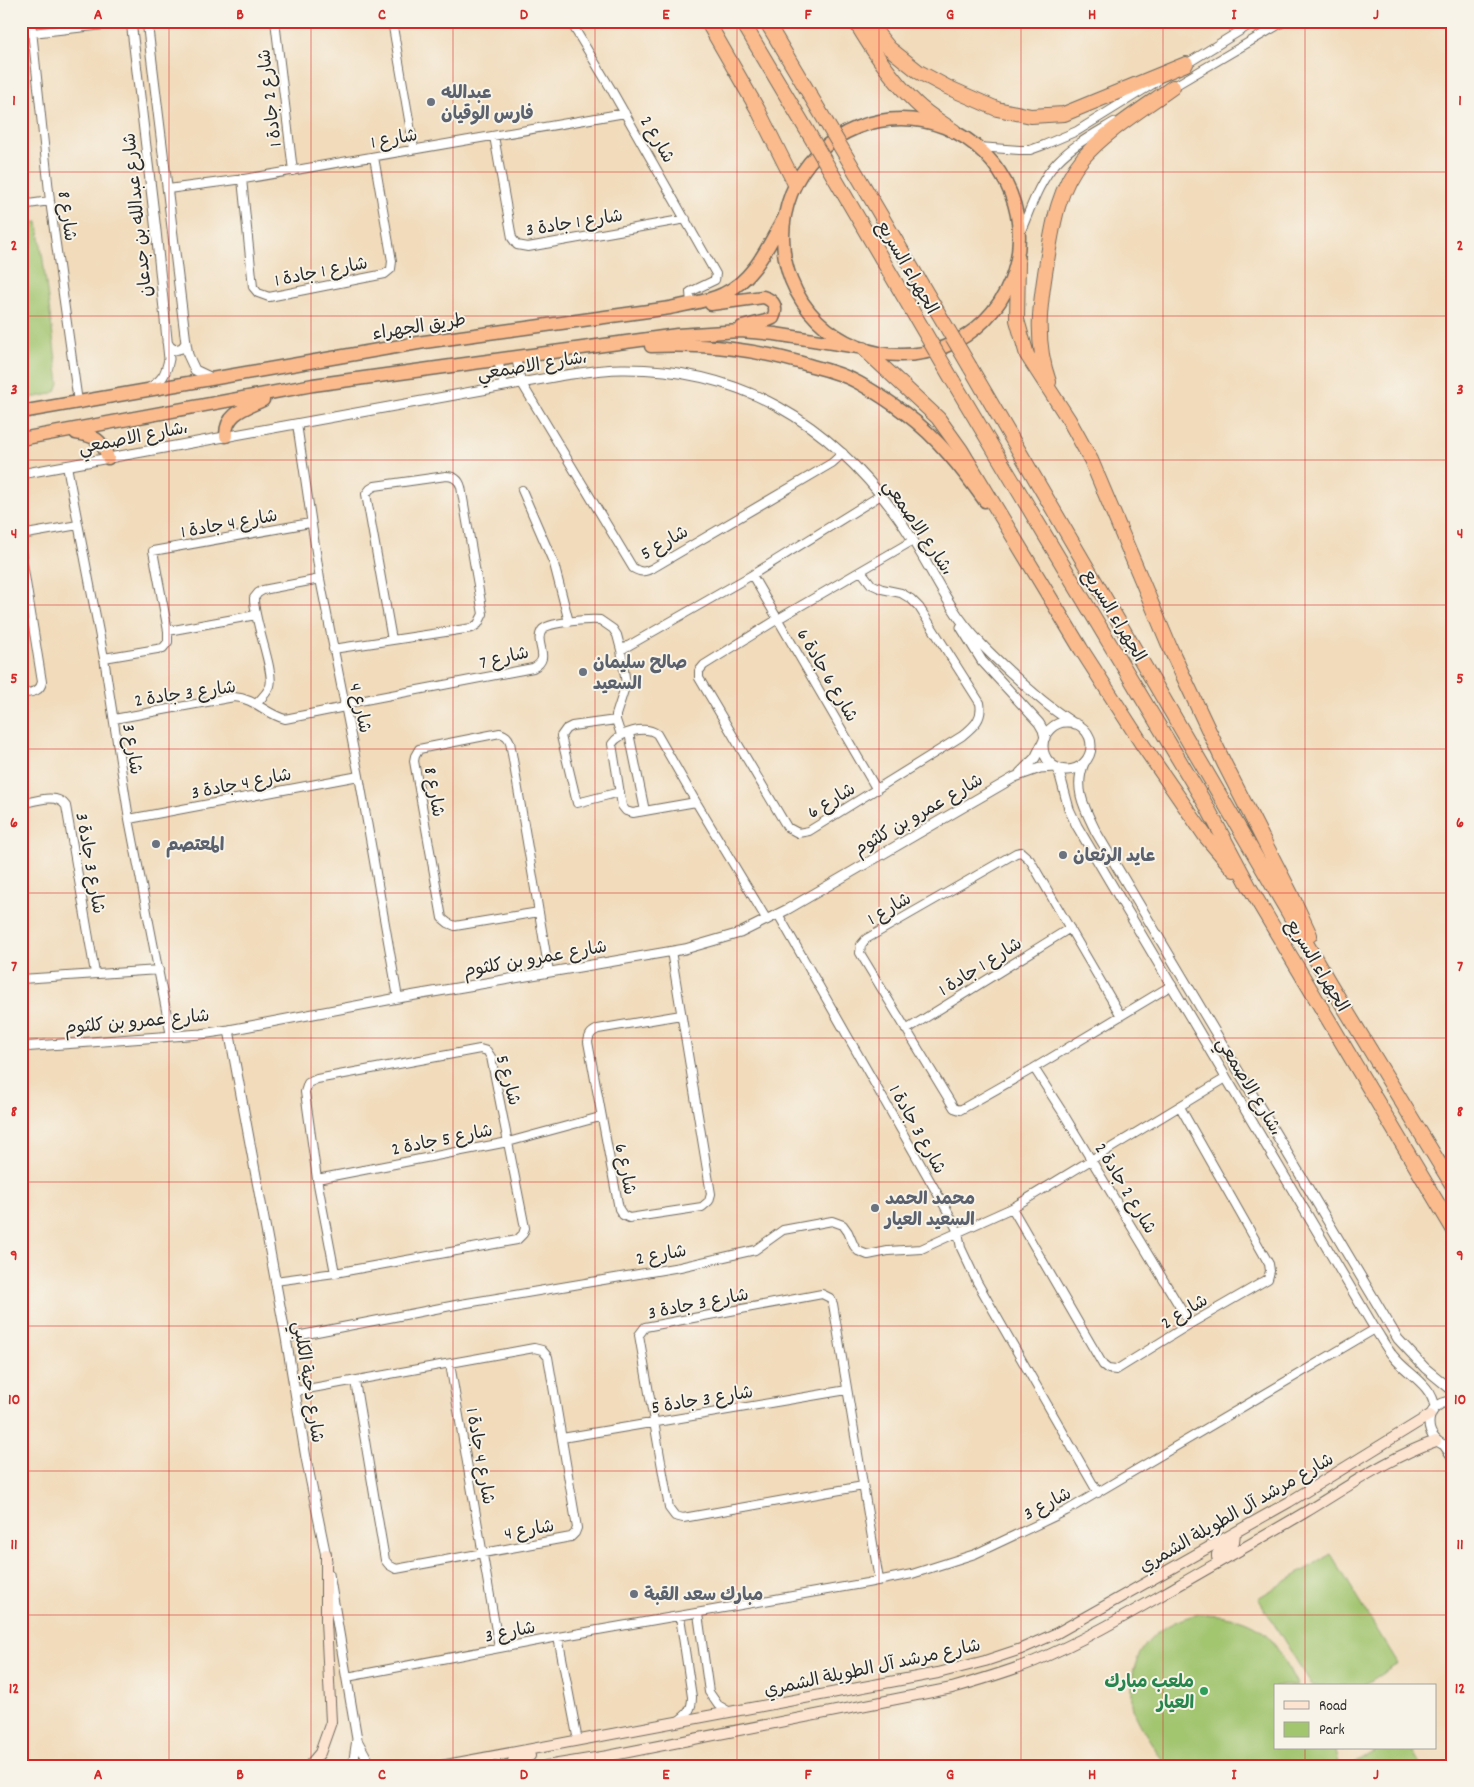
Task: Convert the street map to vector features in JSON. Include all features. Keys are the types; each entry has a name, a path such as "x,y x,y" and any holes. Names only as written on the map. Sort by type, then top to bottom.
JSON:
{"highway":[{"path":"707,21 758,110 795,184"},
{"name":"الجهراء السريع","path":"742,21 953,381 1206,805 1250,888 1453,1229"},
{"name":"الجهراء السريع","path":"766,21 1330,984 1453,1186"},
{"path":"855,21 866,40 916,103 979,147 994,162 1005,180 1014,199 1019,220 1016,308 1019,332 1027,355 1057,401 1090,460 1171,650 1232,777 1295,901 1330,984"},
{"path":"867,21 889,48 918,72 955,91 997,109 1031,116 1064,114 1186,64"},
{"path":"1057,401 1041,356 1038,325 1053,224 1061,196 1075,170 1094,147 1173,87"},
{"path":"954,131 917,119 896,118 875,121 855,128 836,137 820,150 806,166 788,200 782,236 789,276 809,311 823,326 840,338 861,348 938,418 961,450 1010,534 1142,744 1206,837 1250,888"},
{"name":"طريق الجهراء","path":"21,412 424,342 670,308 691,303 722,295 748,276 758,263 784,218"},
{"path":"677,335 740,331 775,334 861,348 891,355 908,355 932,351 956,342 983,323 1004,297 1018,262"},
{"path":"21,439 280,392 415,370 746,326 773,318 776,308 771,300 763,297 670,308"},
{"path":"589,348 685,345 722,347 776,356 826,370 857,382 908,415 930,434 956,462 1010,534"},
{"path":"226,436 226,429 230,418 238,412 280,392"},
{"path":"64,432 90,435 96,438 105,448 108,458"}],"main road":[{"name":"شارع مرشد آل الطويلة الشمري","path":"441,1766 861,1688 985,1662 1021,1649 1064,1629 1192,1558 1289,1502 1433,1412"},
{"name":"شارع مرشد آل الطويلة الشمري","path":"546,1766 608,1756 821,1712 952,1688 1006,1672 1065,1648 1107,1626 1420,1446 1444,1444"},
{"path":"1370,1451 1378,1451 1384,1455 1384,1461 1379,1468"},
{"path":"1220,1561 1217,1557 1218,1554 1234,1542 1235,1533"},
{"path":"309,1766 320,1753 331,1722 326,1620 326,1554"},
{"path":"1176,1586 1179,1579 1198,1565 1198,1559 1192,1558"},
{"path":"821,1712 858,1702 863,1694 861,1688"},
{"path":"510,1766 514,1760 558,1751 578,1741"}],"street":[{"name":"شارع 8","path":"31,21 50,201 78,402"},
{"name":"شارع عبدالله بن جدعان","path":"147,21 188,355 195,370 210,378 219,378"},
{"name":"شارع 2 جادة 1","path":"275,21 293,171"},
{"path":"392,21 414,149"},
{"name":"شارع 2","path":"570,21 625,113 716,274 716,280 690,292 691,303"},
{"path":"979,147 1030,150 1077,131 1256,21"},
{"path":"1020,233 1042,184 1057,162 1079,144 1285,21"},
{"path":"32,33 131,22"},
{"name":"شارع عبدالله بن جدعان","path":"131,22 169,359 162,379 151,387 140,391"},
{"path":"139,88 147,95 152,94 155,88"},
{"path":"142,108 144,103 148,101 158,106"},
{"name":"شارع 1","path":"168,190 293,171 625,113"},
{"name":"شارع 1 جادة 3","path":"494,136 512,238 517,245 528,247 686,219"},
{"name":"شارع 1 جادة 1","path":"242,179 253,287 258,294 270,297 385,274 391,269 392,261 374,157"},
{"path":"21,205 50,201"},
{"path":"167,342 175,350 182,348 186,343"},
{"path":"516,357 521,382"},
{"path":"498,360 504,386"},
{"name":"شارع الاصمعي،","path":"21,474 521,382 591,372 622,369 705,378 733,386 766,400 819,432 843,453 862,472 898,517 953,608 979,642 1057,712 1075,724"},
{"name":"شارع 5","path":"521,382 633,568 642,572 653,568 832,463 843,453"},
{"name":"شارع 4","path":"297,424 310,524 359,776 398,998"},
{"name":"شارع 3","path":"67,466 104,658 129,819 171,1036"},
{"path":"333,649 472,628 478,624 483,614 461,488 458,481 453,477 446,476 375,486 366,494 392,640"},
{"path":"522,490 554,564 569,622"},
{"path":"621,650 752,575 881,496"},
{"name":"شارع 4 جادة 1","path":"168,631 153,551 310,524"},
{"path":"21,535 78,525"},
{"name":"شارع 6","path":"861,571 871,584 882,589 901,593 919,607 980,703 982,712 978,721 962,736 809,831 798,833 790,830 699,678 698,671 704,665 778,618 912,541"},
{"path":"21,551 42,682 38,690 21,694"},
{"name":"شارع 6 جادة 6","path":"752,575 877,790"},
{"path":"256,704 268,690 271,679 256,615 254,598 258,592 263,590 320,579"},
{"name":"شارع الاصمعي،","path":"953,608 963,632 982,661 1037,720 1043,730 1044,739"},
{"path":"104,658 163,648 169,640 168,631 256,615"},
{"name":"شارع 7","path":"345,706 532,668 540,664 542,659 540,638 543,628 547,625 600,620 613,629 617,635 621,650 626,684 618,707 616,720"},
{"name":"شارع 3 جادة 2","path":"114,719 234,697 256,704 284,718 345,706"},
{"path":"620,792 577,803 561,736 566,729 572,726 616,720 625,734 645,811"},
{"path":"1067,722 1075,724 1082,727 1087,733 1091,749 1089,756 1084,763 1076,768 1067,770 1056,768 1045,755 1044,739 1054,726 1067,722"},
{"path":"696,802 633,813 626,811 622,806 612,744 615,738 647,730 657,734 767,920"},
{"name":"شارع 8","path":"539,912 456,926 442,918 414,761 420,749 500,733 507,737 510,742 539,912 549,972"},
{"name":"شارع عمرو بن كلثوم","path":"1016,777 1034,758 1044,739"},
{"name":"شارع الاصمعي،","path":"1084,763 1080,776 1079,792 1096,832 1398,1339 1425,1368 1453,1391"},
{"name":"شارع عمرو بن كلثوم","path":"21,1047 229,1030 398,998 685,949 740,933 767,920 1016,777 1040,768 1056,768"},
{"name":"شارع الاصمعي،","path":"1056,768 1069,809 1077,826 1375,1329 1392,1355 1430,1391 1434,1399 1429,1429 1444,1444"},
{"name":"شارع 4 جادة 3","path":"129,819 359,776"},
{"name":"شارع 3 جادة 3","path":"21,804 56,798 62,800 66,806 95,973"},
{"name":"شارع 1","path":"1121,1016 1030,860 1021,852 1016,853 866,939 861,945 860,953 954,1108 957,1110 964,1109 1034,1068 1121,1016 1172,985"},
{"name":"شارع 3 جادة 1","path":"778,914 914,1151 958,1232 961,1248 976,1282 1098,1493"},
{"name":"شارع 1 جادة 1","path":"906,1030 1070,928"},
{"name":"شارع 6","path":"671,951 711,1194 707,1204 702,1207 632,1219 623,1215 619,1209 600,1117 588,1042 591,1033 598,1029 681,1015"},
{"path":"21,979 159,970"},
{"name":"شارع دحية الكلبي","path":"229,1030 296,1391 306,1458 326,1554 357,1739 370,1766"},
{"name":"شارع 5","path":"275,1282 335,1273 521,1238 525,1228 489,1053 480,1049 317,1079 308,1083 305,1092 317,1179 335,1273"},
{"name":"شارع 2 جادة 2","path":"1034,1068 1092,1160 1190,1324"},
{"name":"شارع 2","path":"286,1338 461,1304 690,1264 755,1250 783,1230 832,1220 843,1225 858,1251 868,1255 888,1251 921,1249 1012,1208 1226,1078"},
{"name":"شارع 2","path":"1012,1208 1103,1365 1108,1369 1116,1370 1268,1279 1269,1264 1180,1107"},
{"name":"شارع 5 جادة 2","path":"317,1179 508,1142 600,1117"},
{"name":"شارع 3 جادة 3","path":"863,1486 679,1517 675,1516 670,1508 654,1422 639,1335 642,1329 645,1326 822,1294 830,1298 833,1304 879,1580"},
{"name":"شارع 3","path":"347,1677 558,1637 698,1614 912,1574 975,1554 1066,1511 1098,1493 1375,1329"},
{"name":"شارع 4","path":"296,1391 534,1348 542,1350 548,1357 577,1528 575,1533 571,1537 396,1569 389,1565 385,1560 355,1381"},
{"name":"شارع 4 جادة 1","path":"450,1364 499,1648"},
{"name":"شارع 3 جادة 5","path":"562,1438 847,1390"},
{"path":"1433,1412 1440,1403 1453,1401"},
{"path":"1444,1444 1453,1458"},
{"path":"698,1614 709,1692 718,1705 730,1712"},
{"path":"678,1721 688,1714 692,1705 680,1617"},
{"path":"558,1637 578,1741"},
{"name":"شارع دحية الكلبي","path":"353,1766 357,1739"}],"green space":[{"path":"38,222 59,383 56,391 51,394 21,400 21,223"},
{"path":"1331,1554 1398,1664 1365,1684 1311,1684 1258,1598"},
{"name":"ملعب مبارك العيار","path":"1199,1614 1219,1615 1249,1623 1266,1634 1280,1652 1297,1684 1274,1684 1274,1750 1335,1750 1339,1766 1166,1766 1144,1731 1133,1709 1133,1672 1143,1648 1152,1638 1173,1623"},
{"path":"1377,1750 1412,1750 1421,1766 1354,1766 1353,1764"}],"place":[{"name":"عبدالله فارس الوقيان","path":"431,102"},
{"name":"صالح سليمان السعيد","path":"583,672"},
{"name":"المعتصم","path":"156,844"},
{"name":"عايد الرثعان","path":"1063,855"},
{"name":"محمد الحمد السعيد العيار","path":"875,1208"},
{"name":"مبارك سعد القبة","path":"634,1594"},
{"name":"ملعب مبارك العيار","path":"1204,1691"}]}
